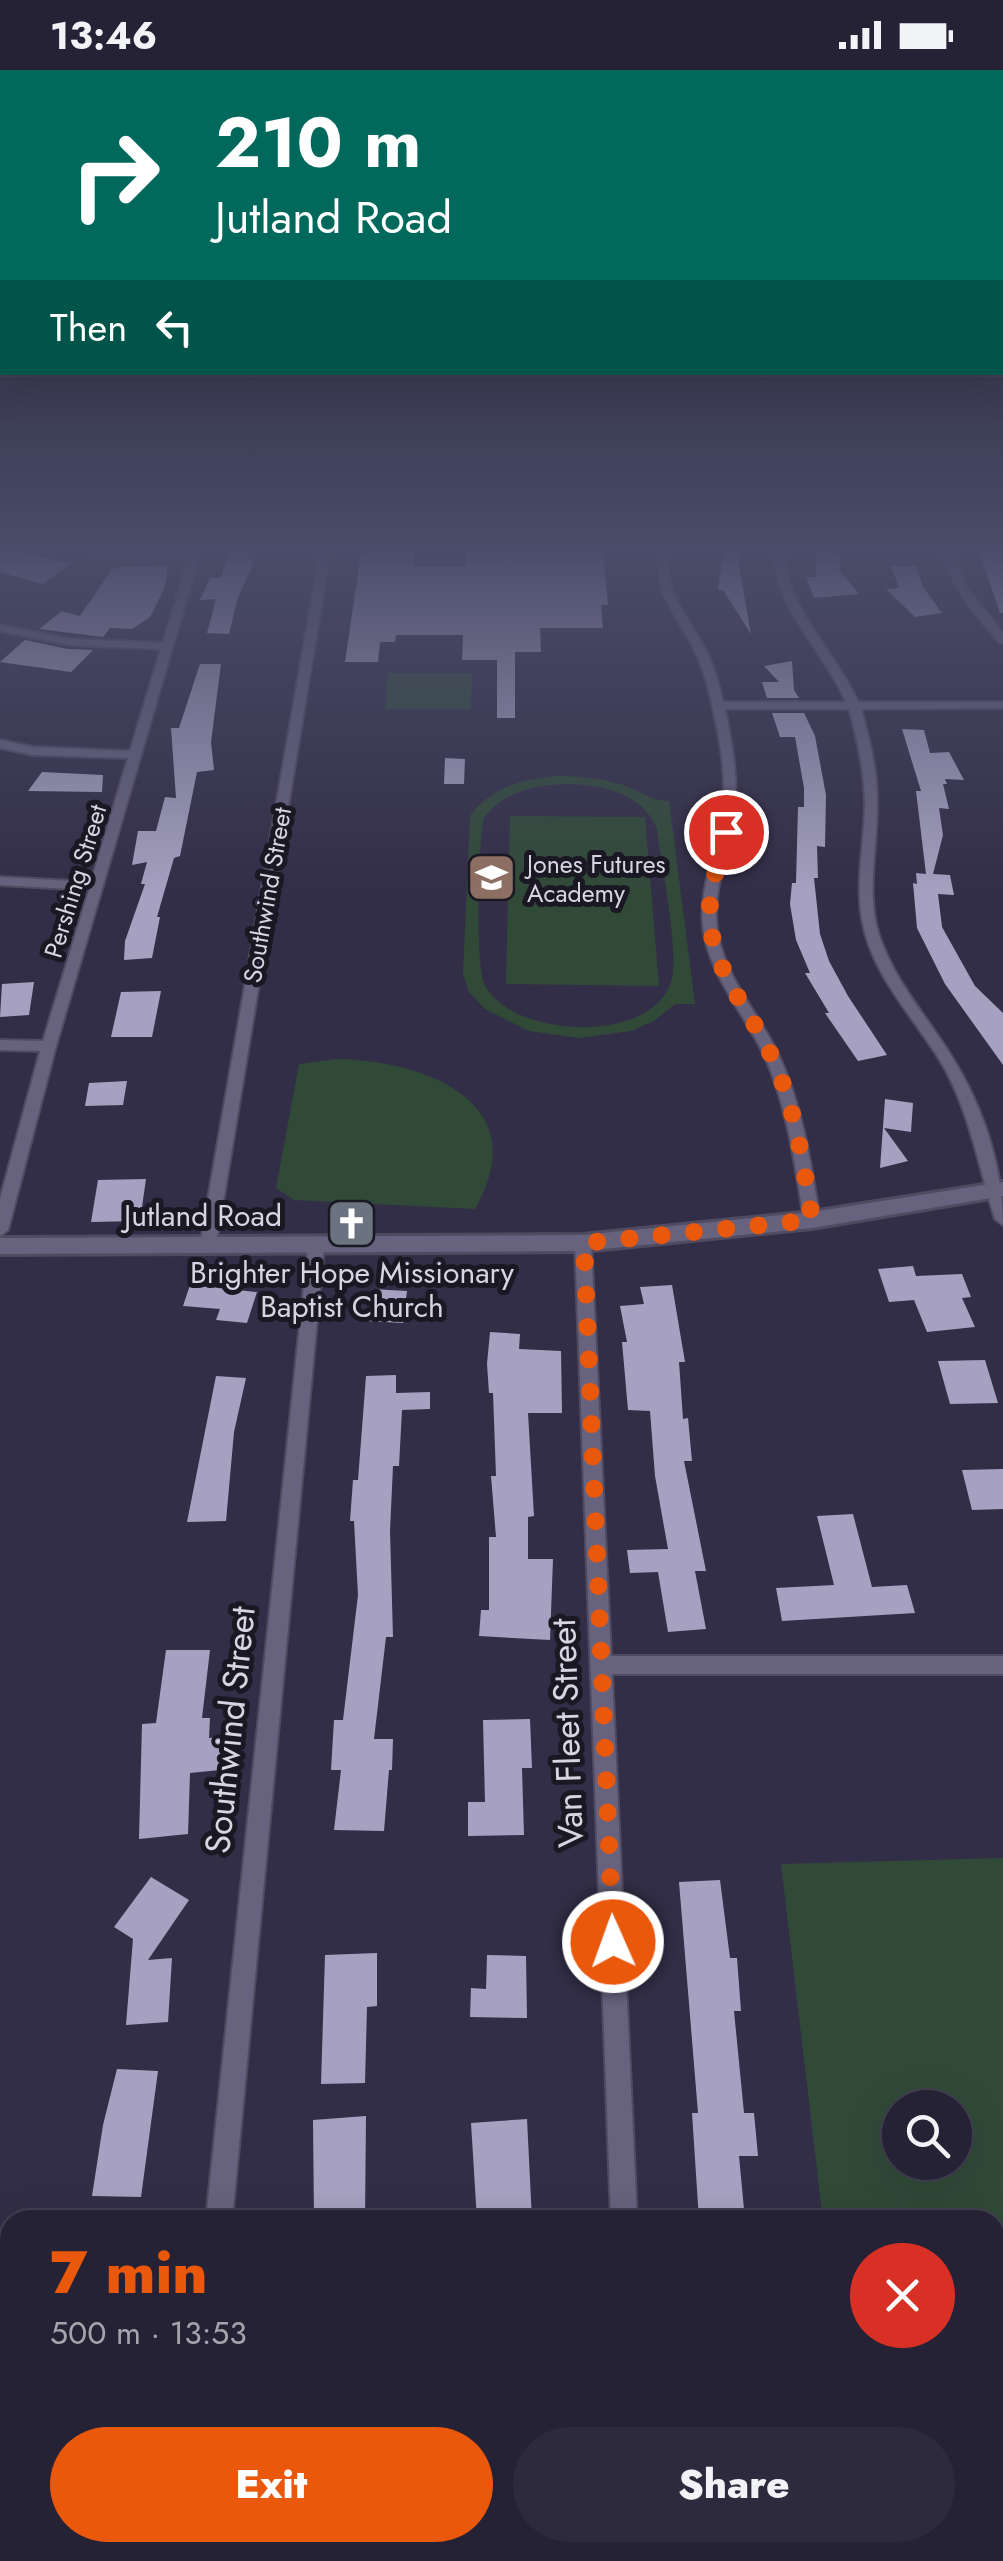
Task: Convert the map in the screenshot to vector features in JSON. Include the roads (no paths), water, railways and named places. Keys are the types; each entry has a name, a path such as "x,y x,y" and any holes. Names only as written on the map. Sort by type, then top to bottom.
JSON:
{"street":[{"name":"Pershing Street","path":"0,1230 49,1046 162,662"},
{"name":"Southwind Street","path":"208,1245 306,662"},
{"path":"705,662 718,706 730,808 710,908 710,928 728,978 785,1088 796,1126 812,1220"},
{"path":"832,662 854,706 872,791 865,901 871,932 900,994 963,1089 998,1190 1003,1218"},
{"path":"718,706 1003,705"},
{"path":"0,744 34,751 136,755"},
{"path":"0,881 98,886"},
{"path":"0,1044 49,1046"},
{"name":"Jutland Road","path":"0,1246 584,1243 812,1220 998,1190"},
{"name":"Van Fleet Street","path":"584,1243 624,2210"},
{"name":"Southwind Street","path":"220,2210 316,1247"},
{"path":"602,1665 1003,1665"}],"place":[{"name":"Jones Futures Academy","path":"492,878"},
{"name":"Brighter Hope Missionary Baptist Church","path":"352,1224"}]}
